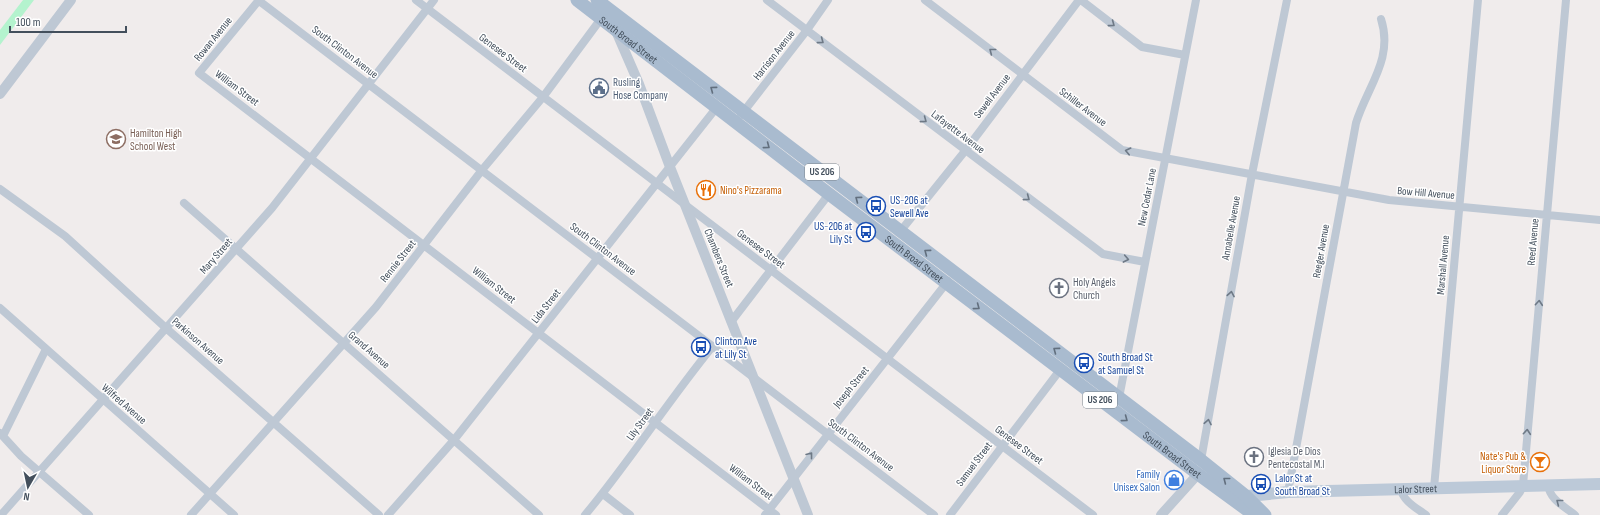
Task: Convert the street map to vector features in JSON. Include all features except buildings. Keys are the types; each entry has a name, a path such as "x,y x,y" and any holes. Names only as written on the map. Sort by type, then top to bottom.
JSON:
{"main road":[{"name":"South Broad Street","path":"597,0 604,14 615,30 717,107 740,117 829,194 1060,370 1254,515"},
{"name":"South Broad Street","path":"581,1 604,14 740,117 900,231 1201,460 1246,496 1265,515"},
{"name":"Lalor Street","path":"1231,499 1288,492 1600,484"}],"street":[{"path":"0,94 71,0"},
{"name":"Rowan Avenue","path":"199,73 258,0"},
{"name":"South Clinton Avenue","path":"258,0 934,515"},
{"name":"Genesee Street","path":"416,0 1093,515"},
{"name":"Mary Street","path":"1,515 167,329 272,208 434,0"},
{"name":"Lafayette Avenue","path":"767,0 1102,254 1145,262"},
{"name":"Harrison Avenue","path":"740,117 807,30 828,0"},
{"name":"Schiller Avenue","path":"925,0 1122,150 1252,174"},
{"path":"1080,0 1142,47 1186,55"},
{"name":"Sewell Avenue","path":"892,242 965,151 1080,0"},
{"name":"New Cedar Lane","path":"1119,398 1196,0"},
{"name":"Annabelle Avenue","path":"1201,460 1252,174 1287,0"},
{"name":"Marshall Avenue","path":"1434,488 1478,0"},
{"name":"Reed Avenue","path":"1523,485 1566,0"},
{"name":"Rennie Street","path":"191,515 376,307 482,170 543,97 604,14"},
{"name":"Reeger Avenue","path":"1288,492 1358,118 1381,64 1385,33 1381,20"},
{"name":"Chambers Street","path":"615,30 639,84 684,204 808,515"},
{"name":"William Street","path":"199,73 539,333 767,512 776,515"},
{"name":"Lida Street","path":"388,515 454,440 717,107"},
{"name":"Bow Hill Avenue","path":"1252,174 1389,200 1600,220"},
{"name":"Parkinson Avenue","path":"0,189 65,236 167,329 379,515"},
{"path":"731,322 829,194"},
{"name":"Grand Avenue","path":"184,202 539,515"},
{"name":"Joseph Street","path":"767,512 827,433 888,360 954,272"},
{"name":"Wilfred Avenue","path":"0,308 234,515"},
{"name":"Lily Street","path":"584,515 602,494 654,422 713,346"},
{"path":"46,349 1,435 20,456 90,515"},
{"name":"Samuel Street","path":"950,515 1060,370"},
{"path":"1161,515 1198,474"},
{"path":"1502,515 1520,492 1523,485"},
{"path":"1548,485 1549,491 1553,497 1575,515"},
{"path":"1400,488 1406,500 1426,515"},
{"path":"602,494 630,515"}],"green space":[{"path":"23,0 34,0 0,45 0,30"}],"place":[{"name":"Rusling Hose Company","path":"599,88"},
{"name":"Hamilton High School West","path":"116,139"},
{"name":"Nino's Pizzarama","path":"706,190"},
{"name":"US-206 at Sewell Ave","path":"876,206"},
{"name":"US-206 at Lily St","path":"866,232"},
{"name":"Holy Angels Church","path":"1059,288"},
{"name":"Clinton Ave at Lily St","path":"701,347"},
{"name":"South Broad St at Samuel St","path":"1084,363"},
{"name":"Iglesia De Dios Pentecostal M.I","path":"1254,457"},
{"name":"Nate's Pub & Liquor Store","path":"1540,462"},
{"name":"Family Unisex Salon","path":"1174,480"},
{"name":"Lalor St at South Broad St","path":"1261,484"}]}
